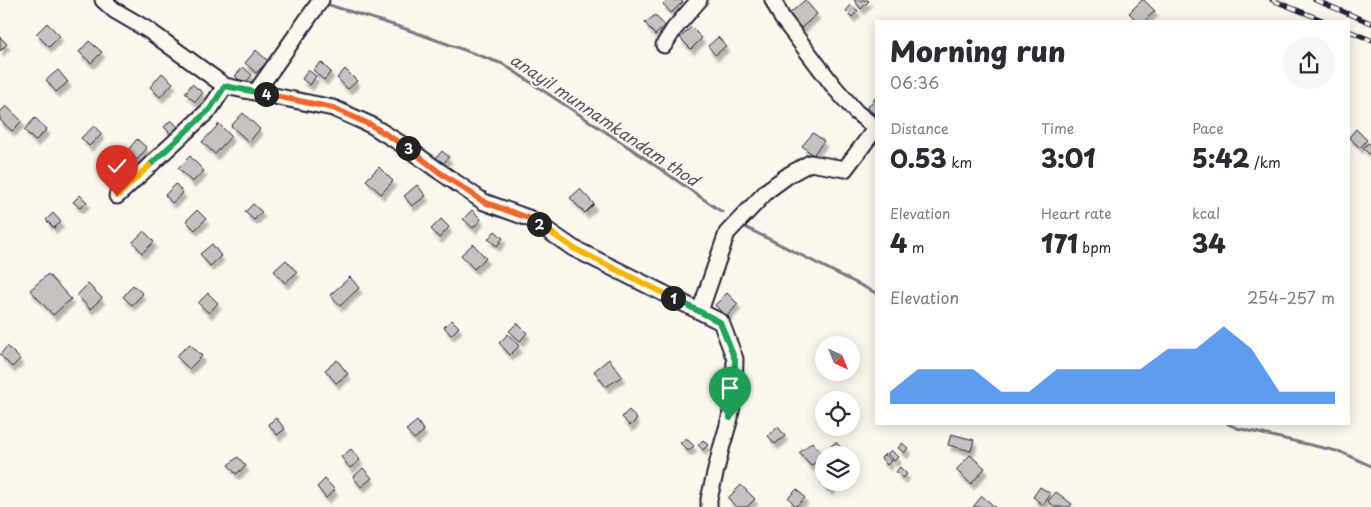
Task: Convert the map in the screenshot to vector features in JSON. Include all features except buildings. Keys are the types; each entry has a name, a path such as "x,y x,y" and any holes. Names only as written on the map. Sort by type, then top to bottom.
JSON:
{"street":[{"path":"103,0 114,10 148,30 225,86 333,108 371,125 484,202 531,219 573,248 720,322 735,360 734,392 730,418 709,499 709,507"},
{"path":"256,92 321,0"},
{"path":"664,45 674,29 699,0"},
{"path":"773,0 782,18 834,88 856,112 875,127"},
{"path":"117,196 210,109 225,86"},
{"path":"700,311 727,233 768,190 790,174 810,163 845,169 875,129"}],"waterway":[{"name":"anayil munnamkandam thod","path":"329,5 403,28 503,64 633,150 722,212"},
{"name":"anayil munnamkandam thod","path":"745,227 875,292"},
{"name":"anayil munnamkandam thod","path":"1230,425 1341,452 1371,466"}],"railway":[{"path":"1272,0 1322,20"},
{"path":"1315,0 1371,23"},
{"path":"1350,31 1371,40"}],"route":[{"path":"117,196 210,109 225,86 333,108 371,125 484,202 531,219 573,248 720,322 735,360 734,392 730,418"}]}
